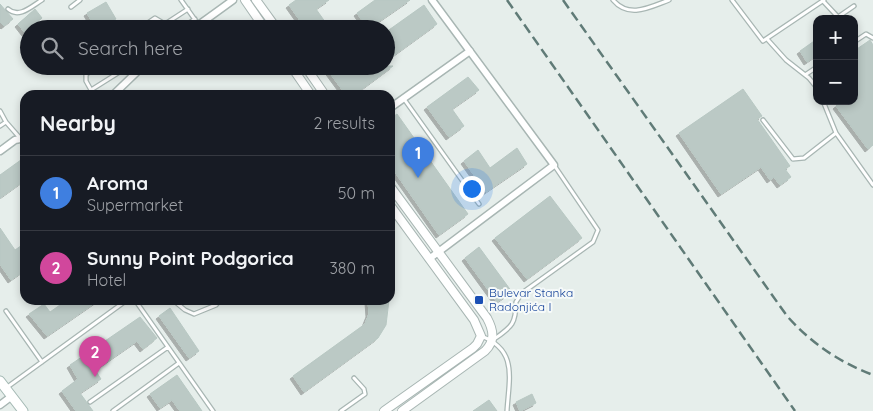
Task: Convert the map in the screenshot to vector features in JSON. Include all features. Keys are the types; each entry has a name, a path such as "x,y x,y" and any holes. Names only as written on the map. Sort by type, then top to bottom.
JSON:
{"main road":[{"path":"3,384 23,411"}],"street":[{"path":"202,20 233,0"},
{"path":"245,0 259,20"},
{"path":"256,0 271,20"},
{"path":"429,259 554,165 432,0"},
{"path":"395,105 470,51"},
{"path":"118,90 134,75"},
{"path":"297,75 307,90"},
{"path":"311,75 322,90"},
{"path":"0,151 20,140"},
{"path":"395,193 487,318 493,331 493,341 480,355 402,411"},
{"path":"384,411 473,348 478,344 480,336 479,328 395,212"},
{"path":"0,405 12,396"}],"lane":[{"path":"8,9 14,13 20,13 42,0"},
{"path":"71,7 80,0"},
{"path":"181,0 194,20"},
{"path":"613,0 623,8 632,11 669,0"},
{"path":"732,0 763,42 823,0 838,17 854,6"},
{"path":"171,20 188,9"},
{"path":"858,39 866,34 873,38"},
{"path":"768,40 786,60 813,84"},
{"path":"805,75 813,70"},
{"path":"86,75 86,81 91,90 112,75"},
{"path":"404,99 479,204"},
{"path":"825,105 836,133 873,185"},
{"path":"0,111 6,122 20,135"},
{"path":"763,120 793,159 804,158 836,133"},
{"path":"0,126 6,122"},
{"path":"493,341 512,325 517,313 516,302 522,293 593,242 597,236 598,230 554,165"},
{"path":"3,384 42,362 120,305"},
{"path":"139,305 213,411"},
{"path":"179,305 194,314 216,305"},
{"path":"6,311 42,362"},
{"path":"480,336 500,346 509,363 507,411"},
{"path":"90,402 168,347"},
{"path":"113,411 179,363"},
{"path":"341,411 365,394 364,389 354,378"}],"building":[{"path":"296,0 329,0 316,9 324,20 300,20 289,5"},
{"path":"375,0 410,0 381,20 362,20 357,13"},
{"path":"106,2 116,19 91,20 87,13"},
{"path":"0,4 13,19 4,26 0,22"},
{"path":"424,5 437,24 395,54 395,26"},
{"path":"35,9 42,18 40,20 23,20"},
{"path":"870,40 873,45 873,145 868,149 836,106 858,105 858,48"},
{"path":"813,42 813,58 807,62 800,51"},
{"path":"331,75 381,75 361,90 342,90"},
{"path":"468,77 479,90 452,109 464,126 449,137 427,107"},
{"path":"743,89 762,116 757,119 790,166 785,169 791,177 780,185 774,177 770,180 761,167 721,194 679,133"},
{"path":"397,114 468,214 439,235 395,172 395,115"},
{"path":"517,148 527,164 486,192 464,161 478,150 490,168"},
{"path":"20,161 20,184 0,198 0,175"},
{"path":"550,196 582,238 527,279 495,238"},
{"path":"0,228 15,250 20,246 20,274 11,280 0,264"},
{"path":"479,247 512,292 497,302 465,258"},
{"path":"42,305 45,305 50,312 60,305 92,305 47,336 29,314"},
{"path":"368,305 388,305 386,325 378,338 304,392 293,376 365,324 369,314"},
{"path":"170,308 199,351 189,358 159,316"},
{"path":"140,317 157,338 143,349 137,341 95,370 101,379 80,393 93,411 76,411 62,391 78,379 70,365"},
{"path":"177,375 202,411 180,411 172,400 160,408 150,394"},
{"path":"532,394 536,403 520,411 516,402"},
{"path":"489,400 497,411 473,411"}],"railway":[{"path":"507,0 795,411"},
{"path":"563,0 787,316 826,351 873,375"}],"place":[{"name":"Aroma","path":"418,178"},
{"name":"Bulevar Stanka Radonjića I","path":"479,300"},
{"name":"Sunny Point Podgorica","path":"95,377"}]}
